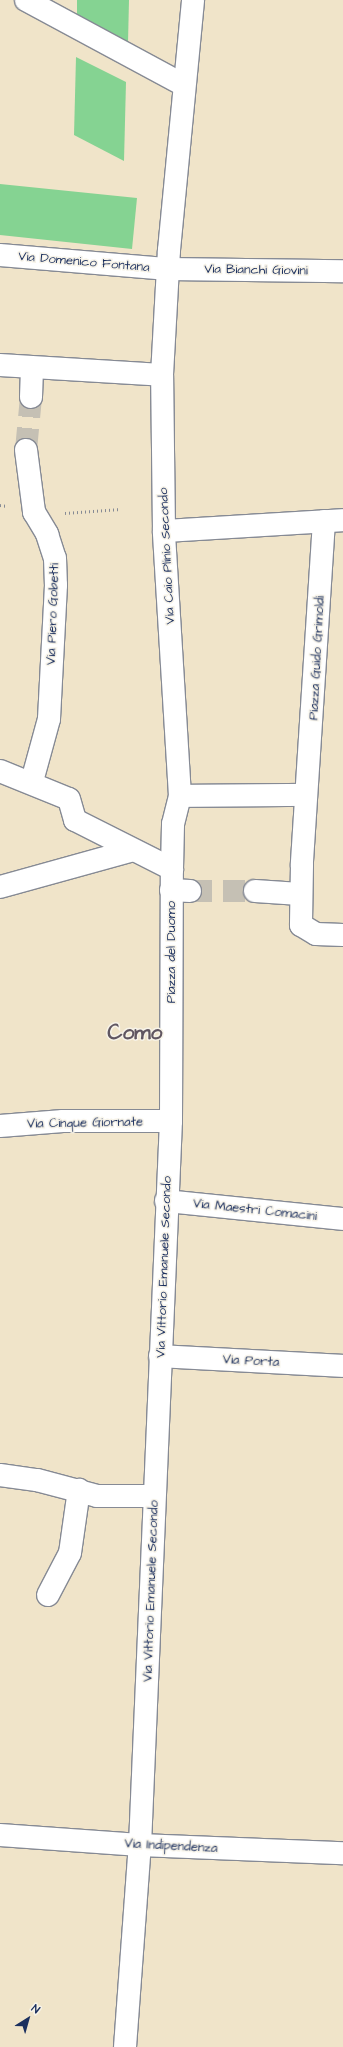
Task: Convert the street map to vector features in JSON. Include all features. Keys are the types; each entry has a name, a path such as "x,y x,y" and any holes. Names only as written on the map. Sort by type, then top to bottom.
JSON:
{"street":[{"path":"26,0 184,84"},
{"name":"Via Caio Plinio Secondo","path":"173,841 180,796 164,531 162,375 168,269 193,0"},
{"name":"Via Domenico Fontana","path":"0,255 168,269"},
{"name":"Via Bianchi Giovini","path":"168,269 343,271"},
{"path":"0,365 162,375"},
{"path":"31,397 32,368"},
{"name":"Via Piero Gobetti","path":"26,450 34,512 55,558 56,586 49,719 32,781"},
{"path":"164,531 334,520"},
{"name":"Piazza Guido Grimoldi","path":"334,520 306,795 300,894 301,924 308,932 343,935"},
{"path":"0,771 32,781 69,799 75,820 133,850 178,883"},
{"path":"180,796 306,795"},
{"name":"Piazza del Duomo","path":"170,1128 178,883 173,841"},
{"path":"0,887 133,850"},
{"path":"255,891 300,894"},
{"name":"Via Cinque Giornate","path":"0,1126 63,1121 170,1128"},
{"name":"Via Vittorio Emanuele Secondo","path":"125,2047 140,1845 170,1128"},
{"name":"Via Maestri Comacini","path":"166,1201 343,1219"},
{"name":"Via Porta","path":"160,1356 343,1366"},
{"path":"0,1476 79,1490 97,1496 154,1496"},
{"path":"48,1595 70,1553 79,1490"},
{"name":"Via Indipendenza","path":"0,1835 140,1845 343,1853"}],"path":[{"path":"39,521 68,513 121,509"}],"green space":[{"path":"77,0 129,0 128,43 77,17"},
{"path":"76,57 126,82 124,161 74,135"},
{"path":"0,184 137,198 132,249 0,235"}],"tunnel":[{"path":"26,450 31,397"},
{"path":"190,891 255,891"}],"district":[{"name":"Como","path":"135,1033"}]}
